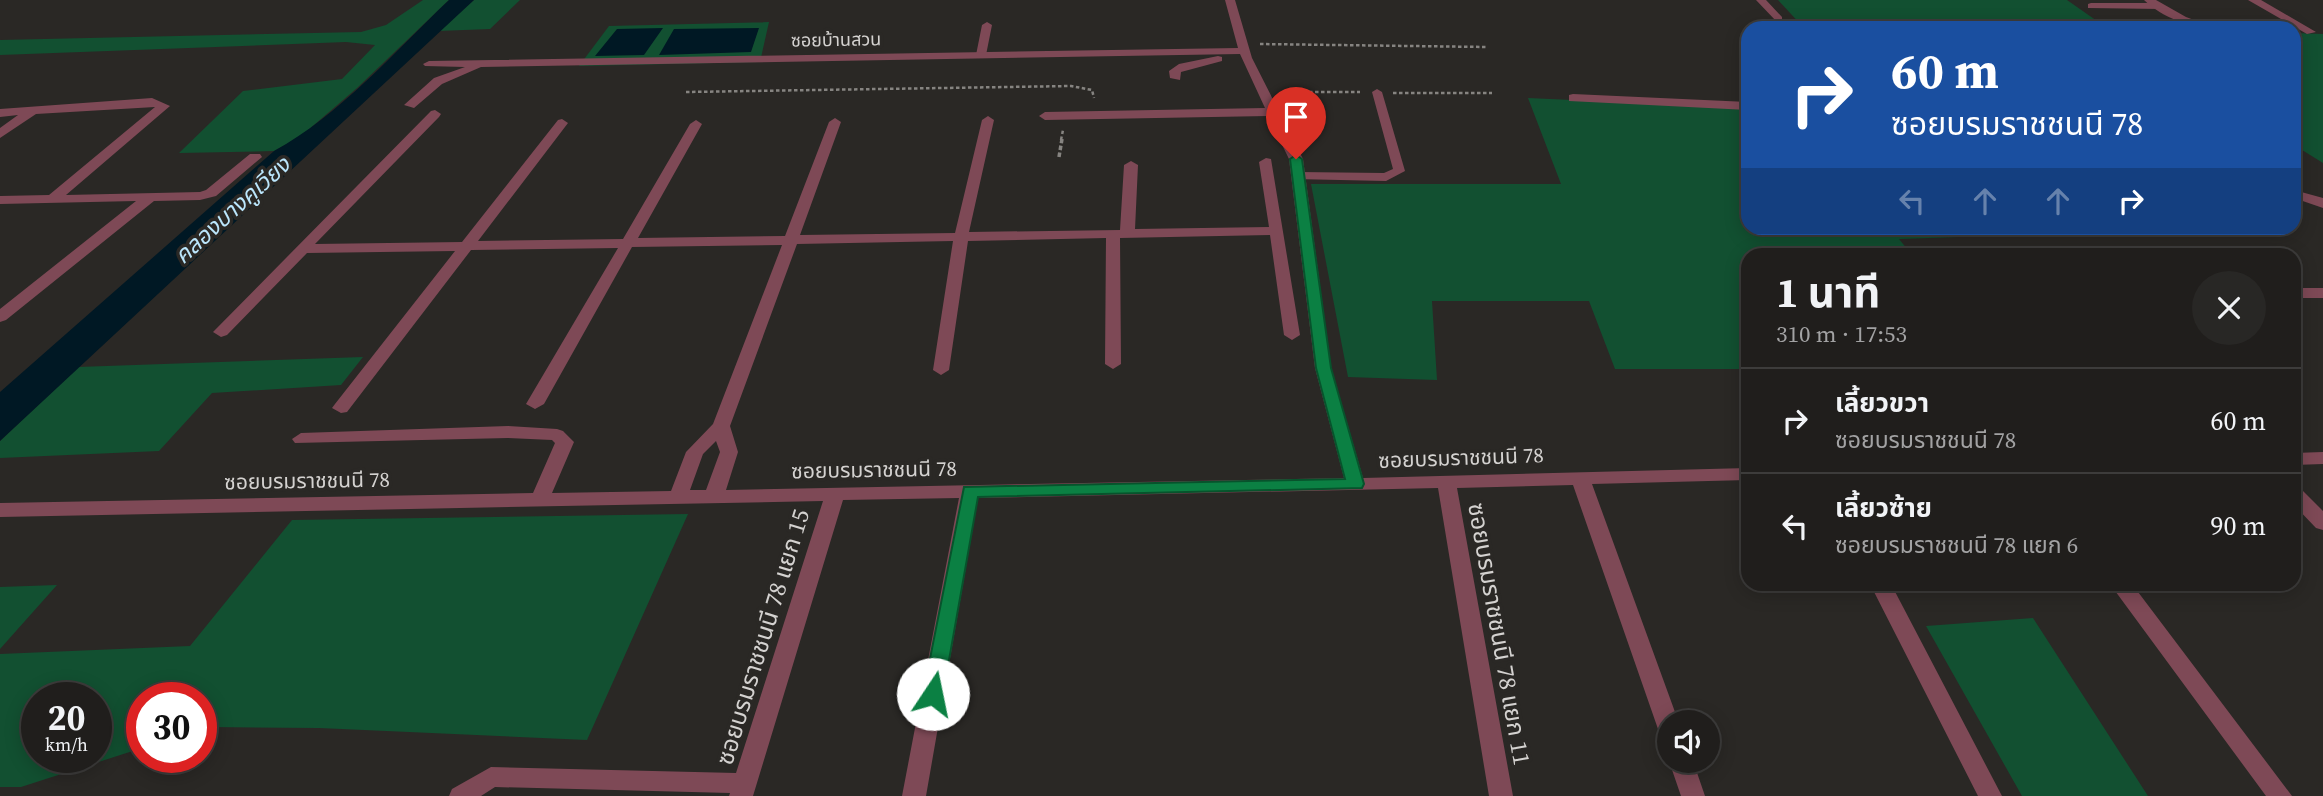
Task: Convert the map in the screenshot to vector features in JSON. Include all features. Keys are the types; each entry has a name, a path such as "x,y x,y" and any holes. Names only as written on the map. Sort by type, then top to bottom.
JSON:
{"street":[{"path":"1230,0 1239,24 1244,51 1290,144 1298,176 1324,368 1355,484"},
{"path":"2149,0 2188,21"},
{"path":"2253,0 2295,21"},
{"path":"2301,24 2317,32"},
{"path":"1176,78 1175,71 1183,66 1244,51"},
{"name":"ซอยบ้านสวน","path":"429,64 1244,51"},
{"path":"410,105 438,81 485,63"},
{"path":"1573,98 1741,106"},
{"path":"0,113 152,102 164,106 52,199"},
{"path":"0,134 32,111"},
{"path":"1045,116 1273,112"},
{"path":"221,332 435,114"},
{"path":"941,370 961,237 988,120"},
{"path":"341,408 562,122"},
{"path":"678,497 695,452 721,426 835,122"},
{"path":"535,404 696,124"},
{"path":"4,203 52,199 184,198 211,193 255,157"},
{"path":"1266,162 1292,335"},
{"path":"1113,364 1120,234 1131,165"},
{"path":"2301,196 2323,204"},
{"path":"0,317 149,198"},
{"path":"302,249 1275,231"},
{"path":"2301,293 2323,293"},
{"path":"713,496 729,452 721,426"},
{"path":"301,439 508,432 557,435 565,442 540,499"},
{"path":"2301,459 2323,458"},
{"name":"ซอยบรมราชชนนี 78","path":"0,510 1741,474"},
{"path":"1580,478 1663,710"},
{"name":"ซอยบรมราชชนนี 78 แยก 11","path":"1446,482 1501,796"},
{"path":"914,796 971,491"},
{"name":"ซอยบรมราชชนนี 78 แยก 15","path":"743,789 835,494"},
{"path":"2301,500 2323,523"},
{"path":"1884,591 1990,796"},
{"path":"2125,591 2280,796"},
{"path":"1685,773 1693,796"},
{"path":"461,796 491,777 743,789"}],"lane":[{"path":"1761,0 1781,21"},
{"path":"2091,6 2160,6"},
{"path":"981,55 987,25"},
{"path":"1298,176 1385,177 1399,171 1377,93"}],"path":[{"path":"1244,51 1486,47"},
{"path":"686,92 1070,86 1092,90 1099,116"},
{"path":"1059,157 1065,116"}],"green space":[{"path":"423,0 449,0 357,88 300,137 274,151 179,153 243,91 342,79 375,45 346,42 0,55 0,40 361,32 386,25"},
{"path":"474,0 520,0 490,29 438,31"},
{"path":"1778,0 2067,0 2097,21 1798,21"},
{"path":"769,22 760,62 579,66 609,26"},
{"path":"2301,33 2323,34 2323,163 2301,149"},
{"path":"1528,98 1741,108 1741,235 1989,236 1899,239 1906,248 1741,248 1741,369 1615,369 1589,301 1432,301 1437,380 1348,377 1311,184 1561,184"},
{"path":"363,357 341,385 212,393 159,451 0,458 0,441 78,367"},
{"path":"688,514 587,740 319,728 217,727 217,682 126,682 126,753 112,758 112,682 21,682 21,773 64,773 21,787 0,787 0,654 190,646 292,520"},
{"path":"57,585 0,649 0,587"},
{"path":"2033,618 2148,796 2022,796 1926,626"}],"water":[{"name":"คลองบางคูเวียง","path":"449,0 474,0 0,441 0,392 274,151 344,101"},
{"path":"663,28 644,55 595,56 617,29"},
{"path":"759,28 751,52 659,55 674,29"}],"route":[{"path":"933,694 971,491 1355,484 1324,368 1296,159"}]}
